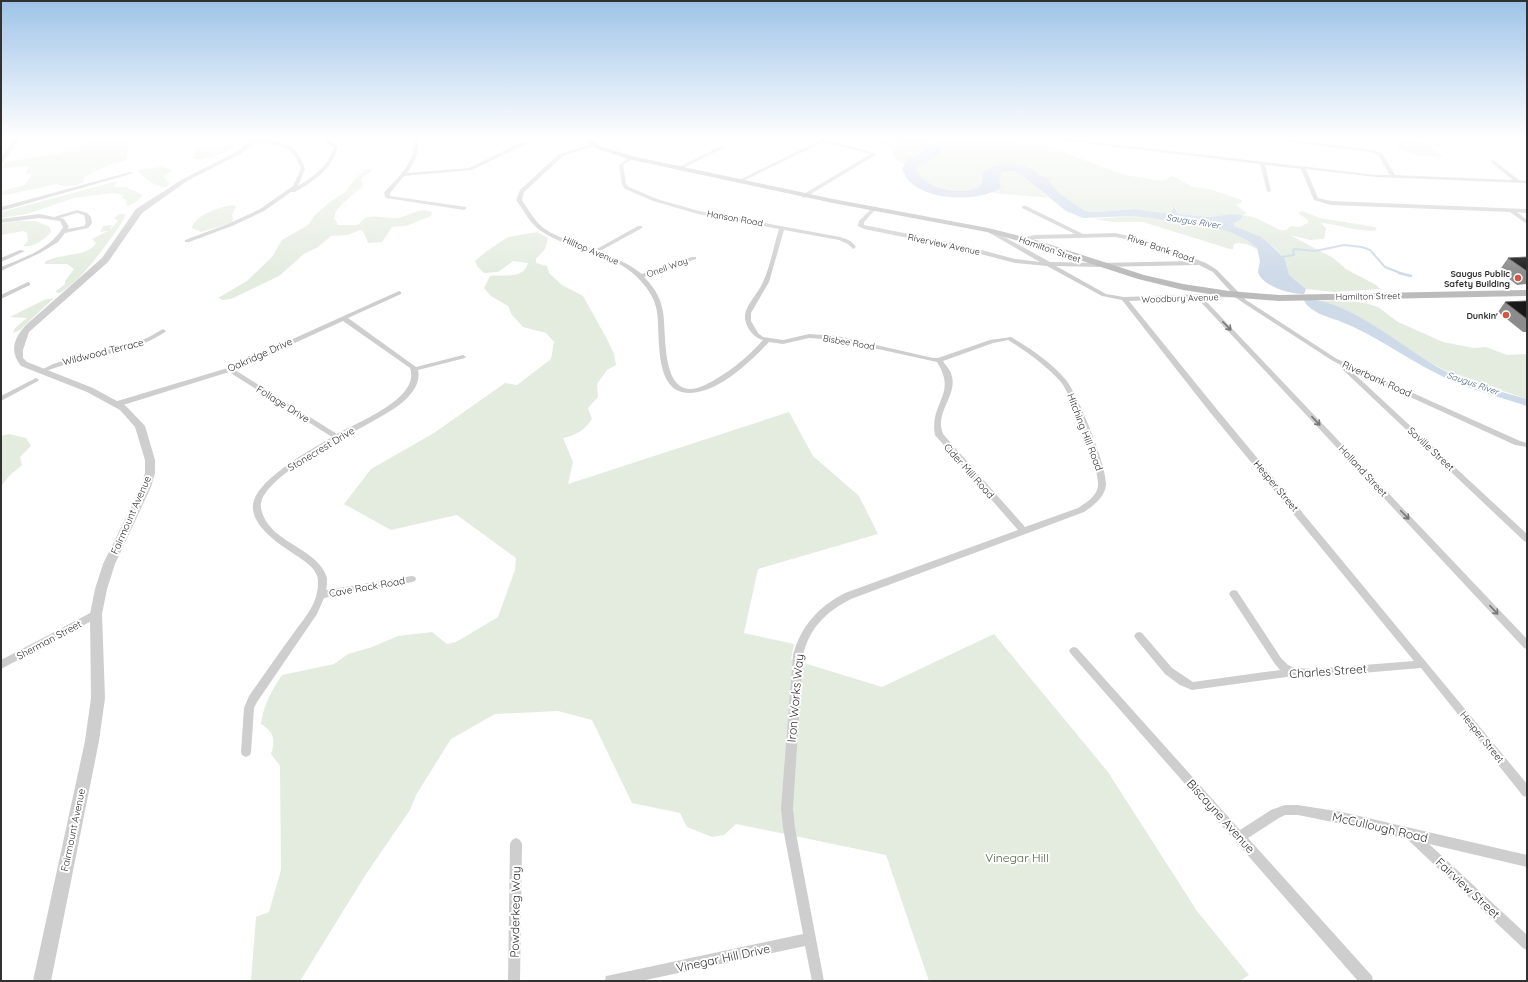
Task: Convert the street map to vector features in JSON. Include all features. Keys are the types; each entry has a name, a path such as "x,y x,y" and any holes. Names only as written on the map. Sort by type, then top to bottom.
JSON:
{"main road":[{"name":"Hamilton Street","path":"741,183 988,230 1024,239 1099,265 1155,281 1237,295 1297,298 1527,293"}],"street":[{"path":"1,209 96,183"},
{"name":"Fairmount Avenue","path":"42,981 92,741 98,698 96,614 101,589 111,559 146,487 150,473 147,447 140,426 128,412 117,404 90,390 24,364 18,356 20,340 29,327 106,260 133,218 141,210 181,183"},
{"path":"287,194 295,187 297,183"},
{"path":"187,241 247,218 307,183"},
{"path":"397,183 387,196 392,199 464,208"},
{"name":"Hilltop Avenue","path":"530,183 518,198 539,227 554,235 597,251 625,265 650,287 658,302 661,348 670,377 678,390 686,393 704,388 728,376 753,355 767,340"},
{"name":"Hanson Road","path":"624,183 636,193 687,210 845,240 853,247"},
{"path":"804,196 826,183"},
{"path":"1267,183 1269,191"},
{"path":"1309,183 1316,198 1331,204 1527,211"},
{"path":"1024,207 1082,236"},
{"name":"Riverview Avenue","path":"873,209 861,222 861,226 954,245 1015,262 1048,264"},
{"path":"1512,211 1527,222"},
{"path":"1,221 35,216 56,218 78,212 84,212 88,216 89,224 86,227 63,232"},
{"path":"2,268 41,250 63,232 66,227 65,223 56,218"},
{"path":"597,251 640,227"},
{"path":"767,340 756,334 748,321 748,314 766,282 782,227"},
{"path":"988,230 1104,295 1124,299"},
{"name":"River Bank Road","path":"1024,239 1116,235 1144,241 1202,263 1215,271 1237,295"},
{"path":"1,260 22,251"},
{"name":"Oneil Way","path":"640,277 694,258"},
{"path":"1048,264 1099,265 1202,263"},
{"path":"1,297 28,284"},
{"name":"Oakridge Drive","path":"117,404 194,382 229,369 399,294"},
{"name":"Woodbury Avenue","path":"1124,299 1200,298 1237,295"},
{"name":"Riverbank Road","path":"1237,295 1335,360 1518,443 1527,445"},
{"name":"Holland Street","path":"1200,298 1527,645"},
{"name":"Hesper Street","path":"1124,299 1212,409 1527,792"},
{"path":"343,318 415,369 463,357"},
{"name":"Wildwood Terrace","path":"42,370 62,362 144,342 162,331"},
{"name":"Bisbee Road","path":"767,340 781,342 809,336 831,337 939,360"},
{"name":"Hitching Hill Road","path":"939,360 992,341 1009,338 1052,371 1063,381 1069,390 1101,473 1101,490 1093,501 1081,510 1023,530"},
{"name":"Cider Mill Road","path":"939,360 947,370 950,382 937,420 939,435 1023,530"},
{"name":"Saville Street","path":"1335,360 1364,385 1527,539"},
{"name":"Foliage Drive","path":"229,369 338,438"},
{"name":"Stonecrest Drive","path":"246,752 249,708 253,699 314,611 321,595 322,581 317,567 310,560 270,534 257,512 257,503 266,489 283,473 404,397 414,383 415,369"},
{"path":"1,399 36,380"},
{"path":"1518,443 1527,448"},
{"name":"Iron Works Way","path":"818,981 789,828 787,808 798,655 805,634 818,616 844,598 1023,530"},
{"name":"Cave Rock Road","path":"321,595 412,579"},
{"path":"1234,594 1278,661 1285,668 1294,672"},
{"name":"Sherman Street","path":"1,665 96,614"},
{"name":"Charles Street","path":"1139,636 1165,669 1183,682 1192,686 1294,672 1314,673 1423,664"},
{"name":"Biscayne Avenue","path":"1074,652 1367,981"},
{"name":"McCullough Road","path":"1239,837 1275,814 1286,810 1298,810 1408,833 1527,861"},
{"name":"Fairview Street","path":"1408,833 1527,944"},
{"name":"Powderkeg Way","path":"514,981 516,844"},
{"name":"Vinegar Hill Drive","path":"611,981 810,939"}],"green space":[{"path":"26,183 82,183 74,186 57,184 6,195 1,194 5,190 25,185"},
{"path":"111,183 117,183 114,187 126,187 143,195 137,201 128,206 126,200 122,198 124,195 112,193 74,198 27,214 1,218 1,212"},
{"path":"153,183 170,183 167,187 159,186"},
{"path":"352,183 362,183 363,186 336,211 334,218 338,225 357,225 365,218 376,216 397,218 423,210 432,212 431,216 406,226 392,227 382,242 368,243 363,231 360,230 348,235 331,236 318,247 304,254 279,276 231,299 223,300 218,298 247,281 272,257 282,240 308,225 315,215 331,201 344,193"},
{"path":"928,183 982,183 978,188 962,190 953,190 934,186"},
{"path":"999,183 1031,183 1049,198 993,193"},
{"path":"1048,183 1185,183 1193,187 1209,189 1242,200 1242,202 1236,205 1247,213 1242,215 1254,217 1280,230 1286,230 1291,226 1299,227 1308,223 1308,220 1298,213 1302,211 1320,218 1375,227 1377,230 1371,231 1321,223 1326,228 1324,239 1310,240 1290,235 1333,258 1346,269 1376,285 1380,289 1334,292 1306,289 1289,275 1285,259 1273,246 1255,235 1234,226 1235,214 1210,217 1178,214 1175,206 1171,214 1135,209 1096,212 1085,211 1059,193"},
{"path":"234,205 236,207 232,214 233,220 231,223 201,232 192,228 194,223 203,215 222,207"},
{"path":"120,214 125,214 124,219 111,239 87,269 60,293 55,292 65,284 65,281 74,269 67,264 45,264 45,262 58,257 87,251 96,243 92,239 108,231 100,232 103,226 112,225 110,230 118,221 114,218"},
{"path":"1133,216 1182,221 1219,228 1235,233 1248,241 1258,250 1240,243 1234,244 1233,249 1230,249 1143,222 1113,222 1093,219"},
{"path":"19,221 35,221 50,227 51,232 46,237 31,246 23,246 28,241 27,233 24,231 1,235 1,224"},
{"name":"Vinegar Hill","path":"537,232 548,238 545,249 536,259 536,263 547,266 549,273 562,285 583,296 607,339 614,354 616,365 607,370 597,384 598,397 588,408 592,419 586,427 579,432 563,438 573,462 568,484 789,412 813,456 859,496 878,534 758,569 744,633 794,644 791,659 882,687 994,634 1108,772 1197,911 1249,975 1240,981 929,981 886,855 736,824 724,835 712,837 687,827 680,813 632,803 592,720 558,711 495,714 451,739 416,795 410,810 366,874 300,981 251,981 256,917 269,912 281,870 280,766 271,754 273,737 269,730 261,724 268,698 282,675 334,664 348,654 372,647 398,636 432,632 447,644 456,642 498,617 515,570 516,558 457,515 391,530 344,504 371,469 434,433 505,383 517,385 551,359 554,342 546,333 523,327 512,315 508,306 491,296 484,288 490,276 517,274 526,268 528,263 513,261 498,272 484,273 477,266 475,261 508,237"},
{"path":"54,298 20,330 13,333 15,328 27,318 10,317 44,300"},
{"path":"1347,300 1378,307 1398,322 1443,342 1474,348 1486,347 1507,355 1527,354 1527,399 1450,373 1431,363 1359,317 1344,309 1316,301"},
{"path":"9,434 26,438 31,446 20,457 22,465 10,475 1,486 1,436"}],"water":[{"path":"911,183 928,183 944,189 962,191 978,188 982,183 1000,183 1001,188 992,193 980,196 954,197 929,193"},
{"name":"Saugus River","path":"1031,183 1050,183 1059,193 1085,211 1096,212 1135,209 1171,214 1174,206 1178,214 1210,217 1232,214 1241,215 1242,218 1234,223 1234,226 1261,237 1272,246 1285,259 1289,275 1306,289 1304,294 1292,293 1278,289 1265,281 1258,272 1260,261 1257,248 1247,240 1230,232 1214,228 1133,216 1083,218 1066,211"},
{"name":"Saugus River","path":"1304,300 1321,301 1339,307 1358,316 1449,373 1497,391 1527,399 1527,406 1473,389 1440,375 1367,334 1318,313 1309,307"}],"building":[{"path":"1527,257 1527,271 1508,258"},
{"path":"1527,301 1527,319 1505,302"}],"waterway":[{"path":"1281,257 1294,255 1293,250 1295,249 1315,251 1344,245 1362,247 1370,250 1385,267 1403,274"},
{"path":"1399,273 1403,274"},
{"path":"1403,274 1411,276"}],"place":[{"name":"Saugus Public Safety Building","path":"1518,278"},
{"name":"Dunkin'","path":"1506,315"}]}
